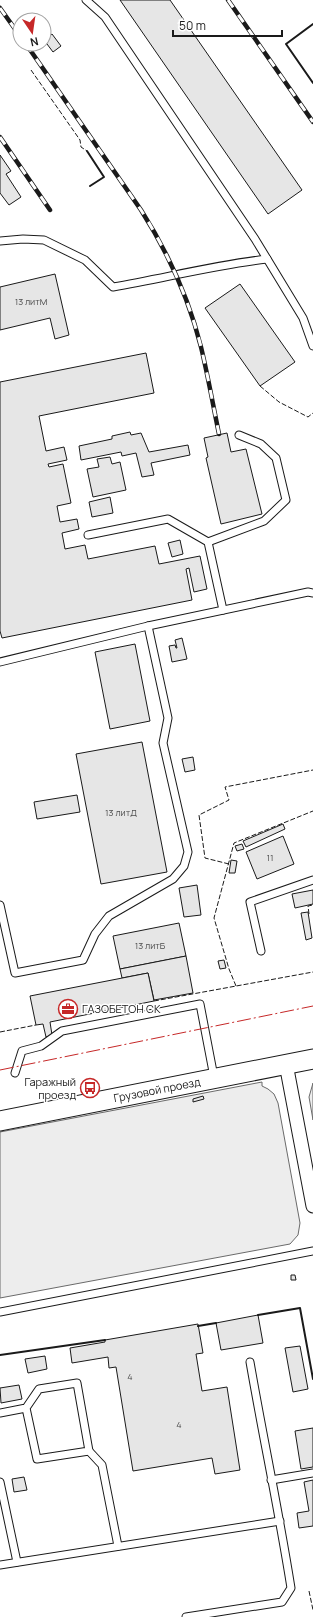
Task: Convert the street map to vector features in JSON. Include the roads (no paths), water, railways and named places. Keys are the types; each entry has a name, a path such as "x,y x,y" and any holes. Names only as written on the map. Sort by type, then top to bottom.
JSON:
{"street":[{"name":"Грузовой проезд","path":"0,1121 313,1059"},
{"path":"286,1064 313,1206"}],"lane":[{"path":"86,0 106,18 251,232 303,318 313,346"},
{"path":"0,241 23,239 44,240 85,260 113,287 175,276 216,266 267,259"},
{"path":"208,542 264,521 286,500 276,458 261,444 239,436"},
{"path":"88,535 168,519 208,542 223,610"},
{"path":"0,662 148,626 313,592"},
{"path":"0,905 15,973 83,960 94,934 109,916 173,879 184,866 188,852 163,743 168,718 148,626"},
{"path":"261,951 250,902 313,880"},
{"path":"15,1073 22,1051 41,1046 62,1031 200,1004 214,1079"},
{"path":"0,1312 313,1251"},
{"path":"186,1617 282,1602 291,1588 250,1362"},
{"path":"0,1413 26,1408 39,1389 77,1383 89,1451 102,1465 118,1546"},
{"path":"26,1408 37,1459 89,1451"},
{"path":"271,1480 313,1473"},
{"path":"0,1482 17,1562"},
{"path":"0,1565 280,1521"}],"railway":[{"path":"228,0 313,122"},
{"path":"0,8 12,25"},
{"path":"32,52 141,210 160,242 184,293 196,329 206,369 219,434"},
{"path":"0,137 50,210"}],"place":[{"name":"ГАЗОБЕТОН СК","path":"68,1009"},
{"name":"Гаражный проезд","path":"90,1088"}]}
